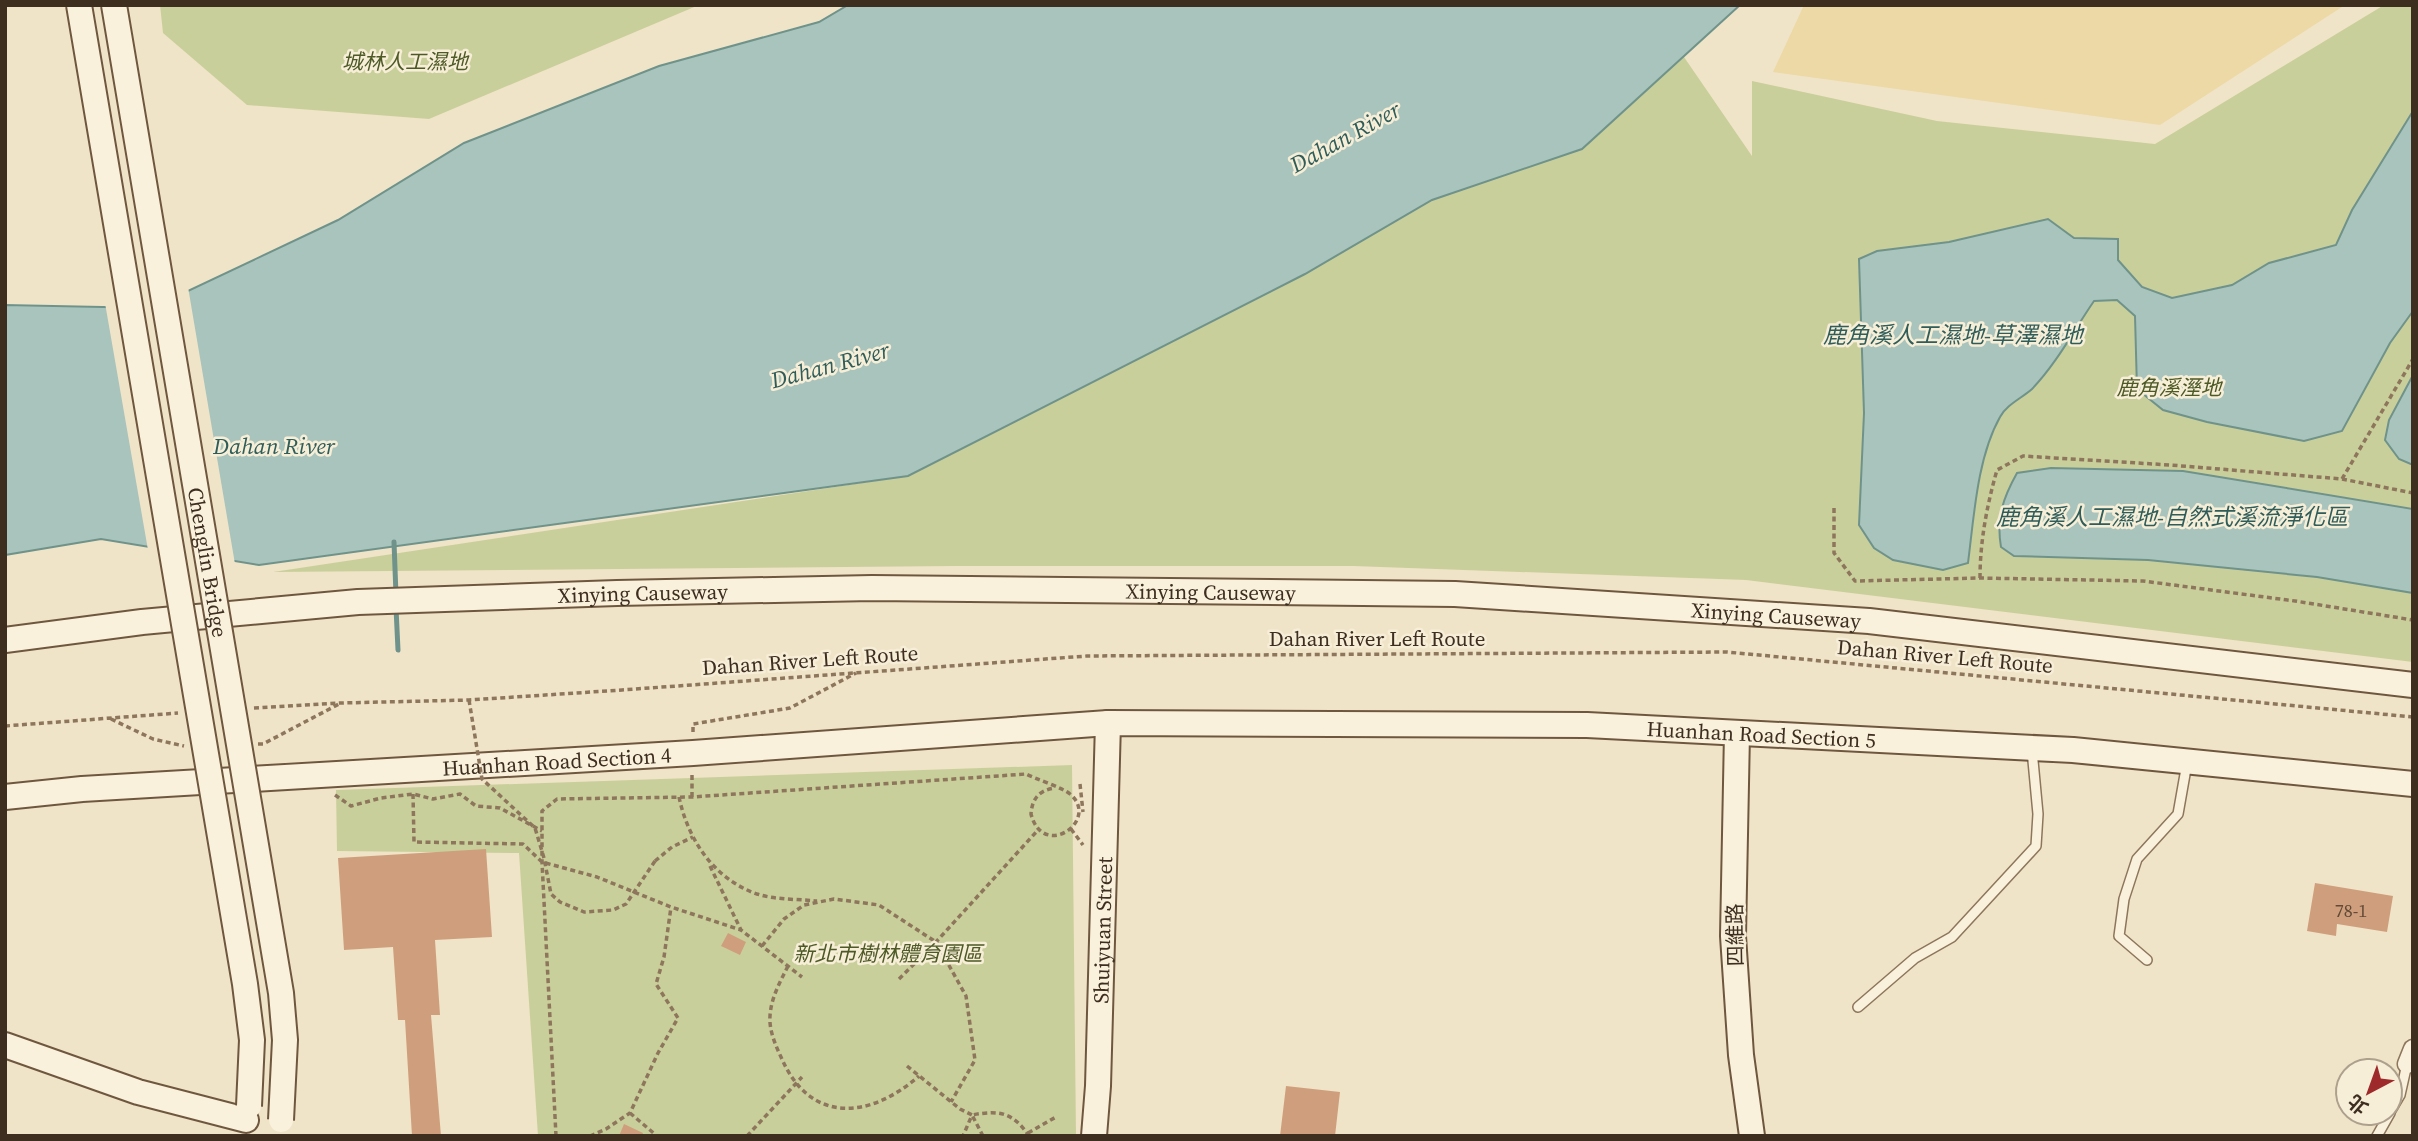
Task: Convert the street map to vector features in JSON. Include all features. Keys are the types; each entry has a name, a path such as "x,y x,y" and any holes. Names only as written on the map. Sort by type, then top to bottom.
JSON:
{"street":[{"name":"Chenglin Bridge","path":"79,5 245,984 253,1040 246,1120"},
{"name":"Chenglin Bridge","path":"114,5 281,993 285,1040 280,1128"},
{"name":"Xinying Causeway","path":"5,640 142,622 358,602 618,593 872,588 1455,594 1869,621 2413,685"},
{"name":"Huanhan Road Section 4","path":"5,797 82,789 693,753 1108,723"},
{"name":"Huanhan Road Section 5","path":"1108,723 1587,725 2032,748 2413,783"},
{"name":"Shuiyuan Street","path":"1094,1136 1108,723"},
{"name":"四維路","path":"1737,733 1732,936 1741,1055 1752,1136"},
{"path":"5,1045 138,1092 246,1120"}],"lane":[{"path":"1858,1007 1915,958 1952,937 2036,846 2038,814 2032,748"},
{"path":"2147,960 2119,936 2124,899 2137,859 2178,814 2188,761"},
{"path":"2404,1079 2410,1056"}],"path":[{"path":"2342,479 2413,359"},
{"path":"1980,578 1980,553 1997,470 2023,456 2342,479 2413,494"},
{"path":"1834,508 1833,553 1855,580 1980,578 2143,581 2413,620"},
{"name":"Dahan River Left Route","path":"254,708 469,699 1087,656 1727,652 2413,717"},
{"path":"692,797 693,724 790,708 857,673"},
{"path":"469,699 482,779 535,828 551,894 560,902 584,912 613,910 626,904 654,861 672,847 693,837"},
{"path":"5,726 179,713"},
{"path":"556,1136 542,862 542,811 557,799 692,797 1026,774 1063,789 1075,799 1079,815 1071,829 1058,836 1039,829 1033,821 1031,806 1040,793 1055,788"},
{"path":"320,775 329,792 351,806 381,798 413,794 433,799 460,794 476,806 500,808 542,831"},
{"path":"413,794 414,842 523,844 542,862 597,877 671,907 741,930 802,977"},
{"path":"679,797 684,819 709,863 741,930"},
{"path":"899,979 1039,829"},
{"path":"1071,829 1086,849"},
{"path":"709,863 728,878 757,893 821,902"},
{"path":"762,946 784,919 804,905 834,899 879,905 936,942 966,996 975,1060 951,1102"},
{"path":"590,1136 630,1113 678,1018 656,984 664,957 671,907"},
{"path":"788,966 774,994 770,1017 774,1040 795,1084 817,1101 844,1109 874,1105 901,1092 919,1076"},
{"path":"907,1066 951,1102 972,1115 984,1136"},
{"path":"747,1136 802,1077"},
{"path":"972,1115 992,1111 1008,1114 1029,1135 1056,1117"},
{"path":"630,1113 657,1136"},
{"path":"963,1136 972,1115"}],"green space":[{"name":"城林人工濕地","path":"160,5 699,5 429,119 247,105 163,33"},
{"name":"鹿角溪溼地","path":"2384,5 2413,5 2413,662 1746,580 1353,566 957,566 273,572 908,476 1305,274 1432,200 1582,149 1684,57 1752,156 1752,81 1937,121 2155,144"},
{"name":"新北市樹林體育園區","path":"1072,765 1076,1136 538,1136 519,853 337,851 336,790"}],"sand":[{"path":"1804,5 2345,5 2160,125 1773,72"}],"water":[{"name":"Dahan River","path":"848,5 1740,5 1582,149 1432,200 1305,274 908,476 259,565 101,539 5,555 5,305 152,308 338,220 464,143 659,66 819,22"},
{"name":"鹿角溪人工濕地-草澤濕地","path":"2413,111 2413,311 2390,343 2342,431 2304,441 2207,422 2163,410 2137,389 2135,316 2117,300 2094,301 2041,379 2006,409 1992,433 1981,469 1968,563 1943,570 1893,560 1874,548 1859,525 1864,413 1859,259 1877,251 1949,242 2048,219 2074,238 2118,239 2118,260 2142,287 2172,298 2232,285 2269,263 2336,245 2352,210"},
{"path":"2413,375 2413,465 2399,459 2385,440 2389,420"},
{"name":"鹿角溪人工濕地-自然式溪流淨化區","path":"2051,468 2183,471 2413,509 2413,593 2317,577 2148,560 2014,556 2001,547 2000,537 2000,517 2008,491 2017,473"}],"pier":[{"path":"188,287 235,564 148,550 105,303 152,304"}],"building":[{"path":"486,849 492,937 435,940 440,1015 431,1015 441,1136 412,1136 405,1020 398,1020 393,947 344,950 338,858"},
{"path":"2315,883 2393,896 2387,932 2337,924 2336,936 2307,931"},
{"path":"728,933 746,942 740,955 721,946"},
{"path":"1286,1086 1340,1092 1335,1136 1280,1136"},
{"path":"624,1124 643,1133 642,1136 619,1136"}],"waterway":[{"path":"394,542 396,595"},
{"path":"396,608 398,650"}]}
